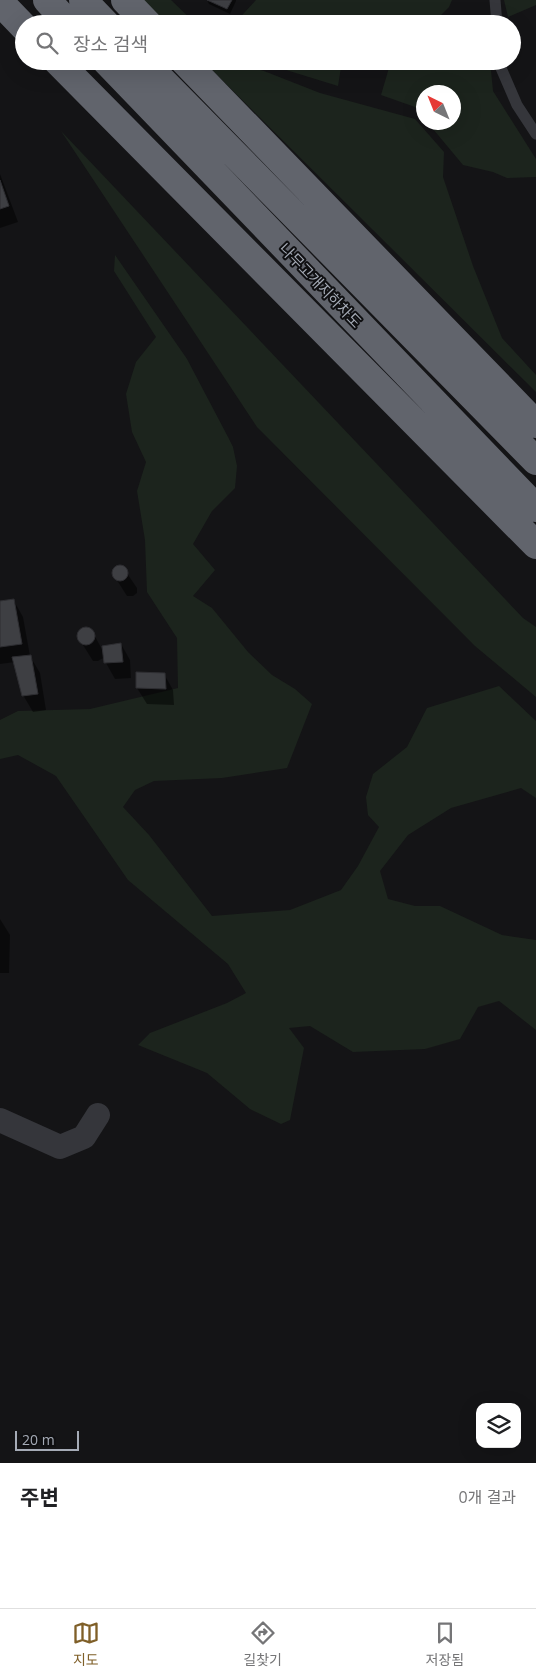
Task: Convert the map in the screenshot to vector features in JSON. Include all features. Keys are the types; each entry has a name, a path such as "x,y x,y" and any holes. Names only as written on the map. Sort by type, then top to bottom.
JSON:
{"highway":[{"path":"46,0 60,15"},
{"path":"83,0 97,15"},
{"path":"125,0 139,15"},
{"path":"66,70 536,545"},
{"name":"나무고개지하차도","path":"115,70 536,508"},
{"name":"나무고개지하차도","path":"152,70 536,461"},
{"path":"193,70 536,424"}],"street":[{"path":"0,1120 60,1147 84,1136 98,1115"}],"lane":[{"path":"495,0 496,15"},
{"path":"502,70 518,105 536,134"}],"shaded area":[{"path":"141,0 171,0 187,15 156,15"},
{"path":"256,0 452,0 449,7 441,15 242,15"},
{"path":"504,0 536,0 536,5 513,15 508,15"},
{"path":"212,70 260,70 320,93 415,119 416,130 425,130 444,152 443,177 473,266 502,338 536,375 536,392"},
{"path":"286,70 341,70 338,86"},
{"path":"388,70 491,70 493,91 536,159 536,177 507,178 493,172 463,165 434,130 461,130 461,85 416,85 416,108 381,95"},
{"path":"61,131 523,618 536,627 536,697 475,646 257,427"},
{"path":"115,255 187,359 233,447 237,466 235,488 212,511 193,544 215,570 193,596 212,608 248,652 272,675 295,689 312,704 287,768 222,778 154,781 135,790 123,807 149,835 212,916 290,910 341,890 358,866 379,827 368,815 366,797 373,774 407,747 427,708 499,686 536,721 536,798 521,788 451,808 408,835 380,871 388,899 415,906 440,906 502,935 536,940 536,1030 499,1001 478,1007 460,1039 425,1049 353,1052 310,1026 289,1028 304,1048 290,1120 281,1124 250,1109 207,1073 138,1045 150,1033 227,1003 246,993 228,964 128,880 56,776 18,755 0,759 0,720 18,711 90,709 178,688 177,638 147,592 145,540 137,491 146,462 132,432 126,394 136,362 156,337 114,271"}],"building":[{"path":"207,0 232,0 227,9"},
{"path":"0,180 9,206 0,209"},
{"path":"117,565 123,565 128,570 126,579 117,581 112,576 112,570"},
{"path":"14,599 22,644 0,647 0,601"},
{"path":"82,627 90,627 95,632 93,643 82,645 77,640 77,632"},
{"path":"121,643 123,662 104,663 102,646"},
{"path":"31,655 38,694 22,696 12,657"},
{"path":"136,672 165,673 166,689 136,688"}]}
